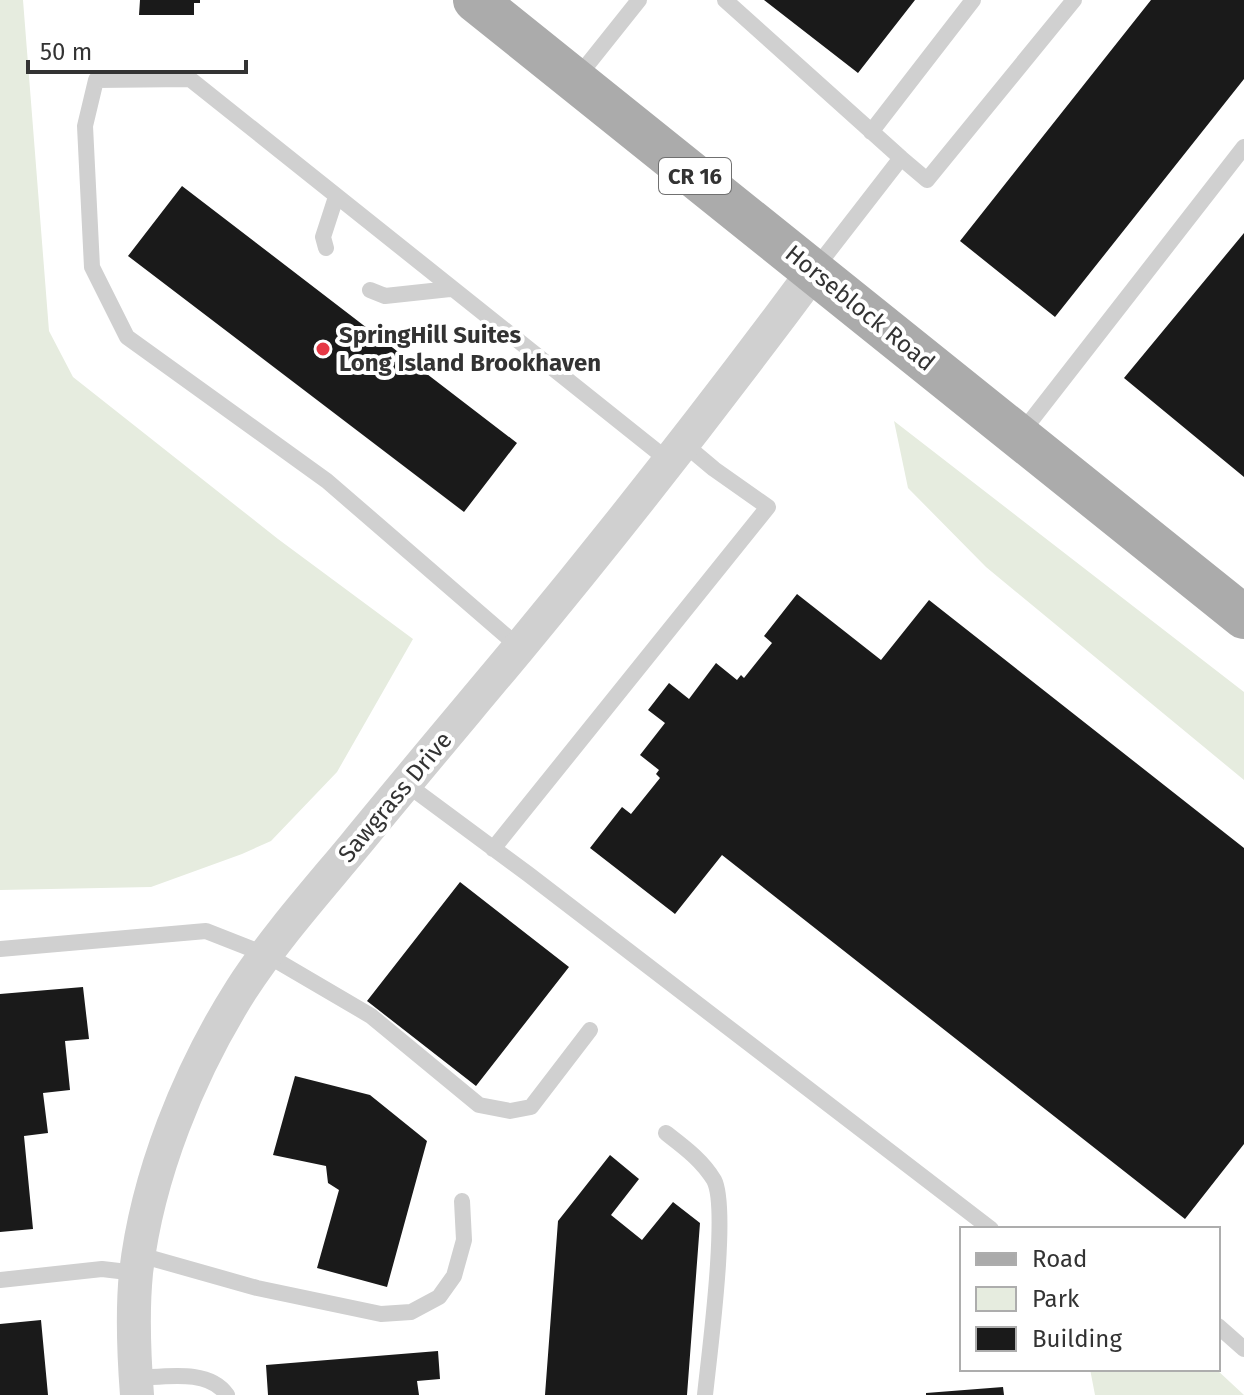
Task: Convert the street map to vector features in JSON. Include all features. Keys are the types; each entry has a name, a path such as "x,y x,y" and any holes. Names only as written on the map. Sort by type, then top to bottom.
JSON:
{"main road":[{"name":"Horseblock Road","path":"475,0 1244,617"}],"street":[{"name":"Sawgrass Drive","path":"136,1386 138,1264 164,1152 185,1097 242,989 405,783 676,452 814,271"}],"lane":[{"path":"575,81 639,0"},
{"path":"725,0 927,180 1074,0"},
{"path":"871,132 973,0"},
{"path":"493,849 768,507 714,469 676,452 450,289 190,79 96,80 85,126 92,267 127,337 327,481 519,647"},
{"path":"1019,437 1244,147"},
{"path":"814,271 901,158"},
{"path":"326,248 323,237 336,197"},
{"path":"370,290 385,296 450,289"},
{"path":"405,783 988,1227"},
{"path":"0,949 206,931 267,955 371,1016 479,1105 510,1111 531,1107 590,1030"},
{"path":"666,1133 697,1157 715,1183 720,1217 705,1395"},
{"path":"0,1280 138,1264 381,1314 411,1312 439,1297 454,1276 464,1240 462,1201"},
{"path":"1220,1328 1244,1349"},
{"path":"136,1386 196,1377 220,1385 227,1395"}],"green space":[{"path":"0,0 23,0 49,331 73,377 278,539 413,639 337,772 271,841 151,887 0,890"},
{"path":"894,421 1244,692 1244,780 986,567 908,488"},
{"path":"1090,1371 1218,1371 1244,1395 1095,1395"}],"building":[{"path":"140,0 200,0 200,3 194,3 194,15 139,15"},
{"path":"764,0 915,0 858,73"},
{"path":"1151,0 1244,0 1244,79 1055,317 960,241"},
{"name":"SpringHill Suites Long Island Brookhaven","path":"182,186 517,443 464,512 128,256"},
{"path":"1244,233 1244,477 1124,378"},
{"path":"797,594 881,660 929,600 1244,848 1244,1144 1185,1219 722,855 675,914 590,848 622,807 631,814 660,778 656,774 659,770 640,755 665,723 648,710 669,683 689,699 716,663 737,680 741,675 744,678 772,643 764,636"},
{"path":"460,882 569,967 476,1086 367,1001"},
{"path":"83,987 89,1039 65,1041 70,1090 43,1093 48,1133 24,1136 33,1229 0,1232 0,994"},
{"path":"295,1076 370,1095 427,1141 387,1287 317,1268 339,1190 328,1183 326,1166 273,1155"},
{"path":"610,1155 639,1179 611,1215 642,1240 673,1202 700,1223 687,1395 545,1395 558,1221"},
{"path":"41,1320 48,1395 0,1395 0,1324"},
{"path":"438,1351 440,1379 417,1381 419,1395 268,1395 266,1365"},
{"path":"1003,1387 1004,1395 926,1395 926,1393"}],"place":[{"name":"SpringHill Suites Long Island Brookhaven","path":"323,349"}]}
